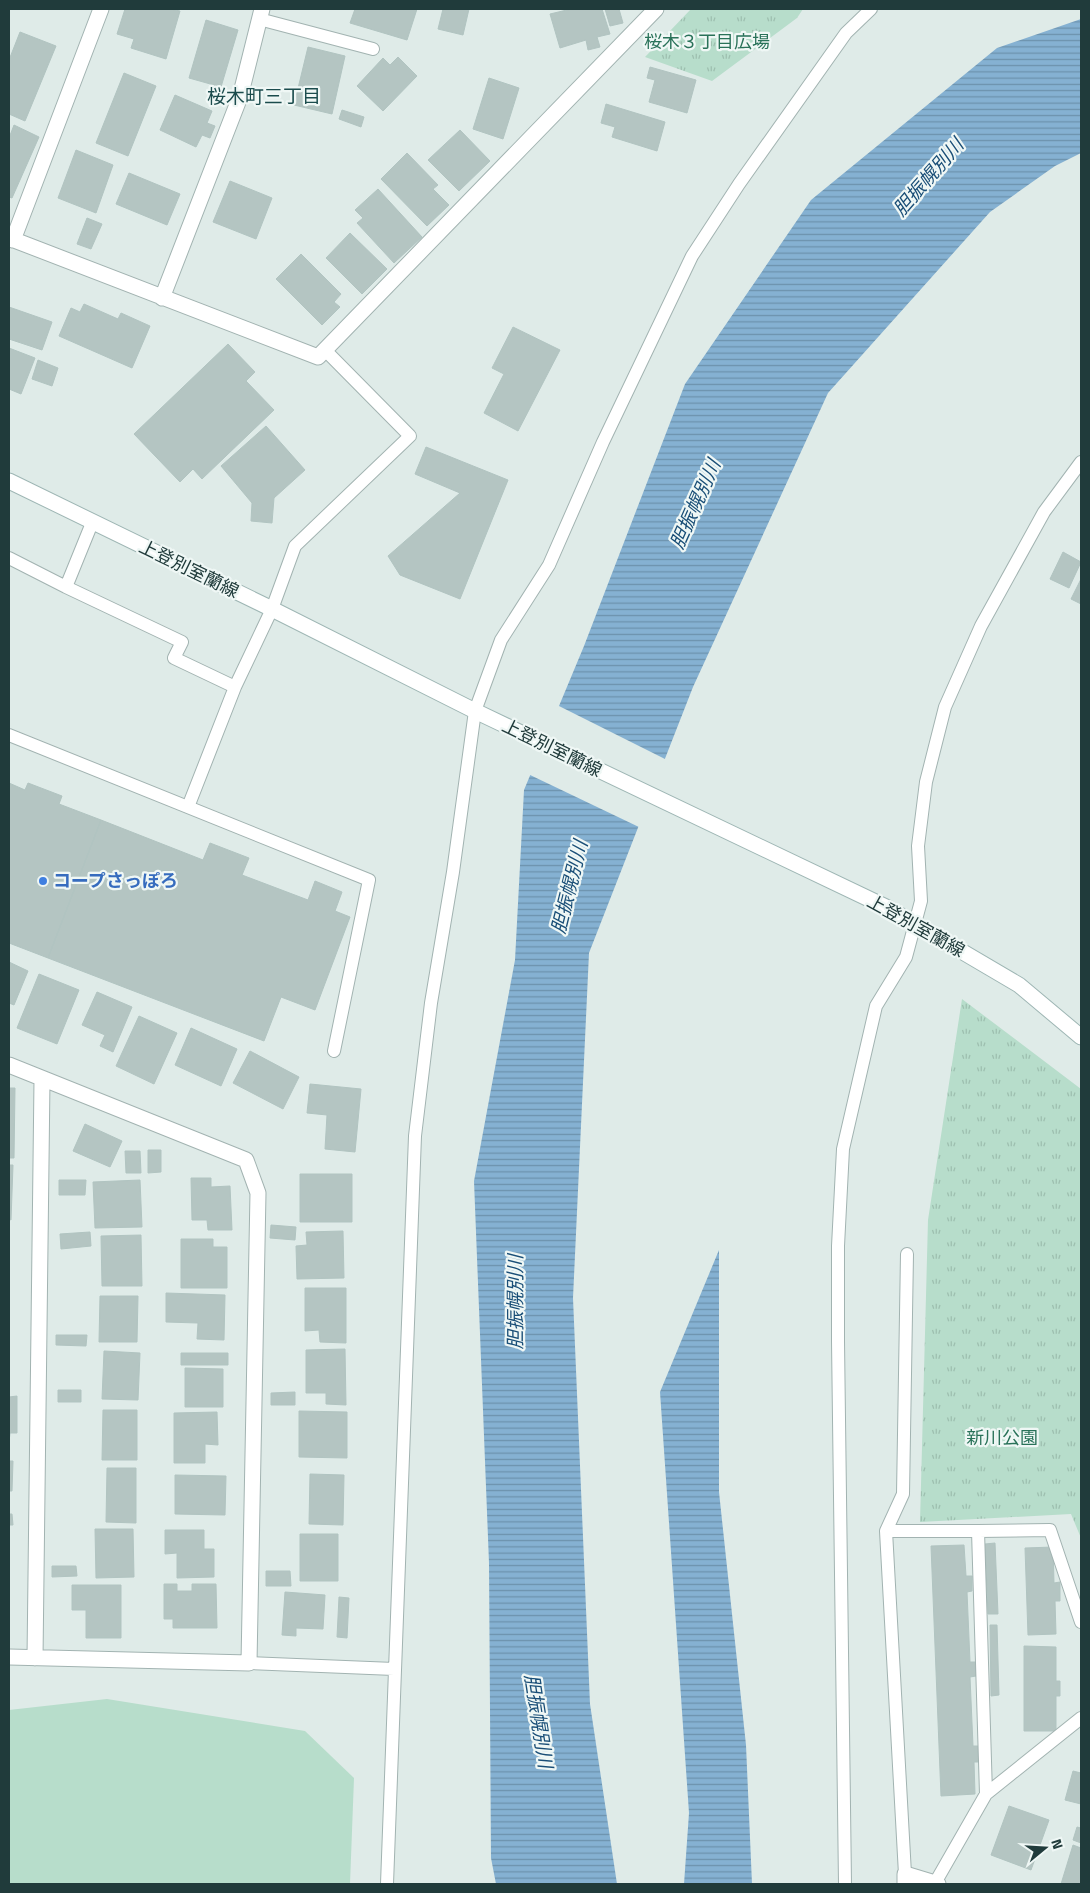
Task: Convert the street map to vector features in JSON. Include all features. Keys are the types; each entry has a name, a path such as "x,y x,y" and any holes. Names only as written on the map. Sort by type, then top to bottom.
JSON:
{"street":[{"path":"101,9 11,239 318,357 656,9"},
{"path":"162,298 240,97 260,14"},
{"name":"上登別室蘭線","path":"9,481 272,609 475,711 888,908 1019,985 1081,1037"},
{"path":"9,1065 42,1080 246,1160 258,1194 249,1663 9,1657"},
{"path":"35,1658 42,1080"},
{"path":"905,1879 936,1884"}],"lane":[{"path":"387,1884 416,1136 431,1003 453,872 475,711 501,640 548,564 603,442 692,256 739,184 846,33 871,9"},
{"path":"260,14 373,49"},
{"path":"188,807 236,688 272,609 295,546 410,436 325,350"},
{"path":"845,1884 838,1341 838,1246 843,1149 876,1006 906,956 921,901 918,846 926,782 945,707 981,626 1040,520 1081,462"},
{"path":"66,587 92,522"},
{"path":"9,558 182,642 174,658 236,688"},
{"path":"9,735 369,880 334,1051"},
{"path":"905,1879 886,1531 903,1494 907,1254"},
{"path":"886,1531 1050,1530 1081,1622"},
{"path":"978,1531 986,1794"},
{"path":"249,1663 394,1669"},
{"path":"936,1884 986,1794 1081,1718"}],"green space":[{"name":"桜木３丁目広場","path":"691,9 803,9 797,18 712,81 645,57"},
{"name":"新川公園","path":"962,999 1081,1089 1081,1538 1071,1514 920,1522 928,1220"},
{"path":"107,1699 305,1731 354,1778 350,1884 9,1884 9,1710"}],"water":[{"name":"胆振幌別川","path":"1081,19 1081,153 1055,166 990,212 828,393 693,687 589,953 573,1298 590,1704 617,1884 496,1884 491,1858 489,1563 474,1181 515,960 524,790 584,646 685,384 811,200 997,48"},
{"path":"719,1250 719,1492 746,1745 752,1884 684,1884 689,1813 660,1392"}],"pier":[{"path":"557,705 667,760 641,828 528,774"}],"building":[{"path":"125,9 171,9 180,11 166,59 131,48 134,39 117,34"},
{"path":"355,9 417,9 407,40 350,23"},
{"path":"443,9 469,9 463,35 438,29"},
{"path":"571,9 602,9 610,34 597,37 600,47 588,50 586,40 560,48 550,14"},
{"path":"605,9 619,9 623,23 610,26"},
{"path":"206,20 238,30 221,87 189,78"},
{"path":"20,32 56,46 25,121 9,114 9,60"},
{"path":"308,47 345,56 332,114 294,105"},
{"path":"398,57 417,76 383,111 357,86 383,58 390,65"},
{"path":"650,67 696,80 687,113 649,102 655,80 647,78"},
{"path":"124,73 156,86 128,156 96,143"},
{"path":"489,78 519,88 503,139 473,129"},
{"path":"175,95 212,111 207,123 215,126 210,138 202,135 196,147 160,130"},
{"path":"606,104 665,122 657,151 612,137 615,127 601,123"},
{"path":"342,110 364,117 361,127 339,119"},
{"path":"14,125 39,137 12,198 9,197 9,138"},
{"path":"460,130 490,161 459,191 428,160"},
{"path":"76,150 113,165 96,213 58,198"},
{"path":"407,153 438,185 433,189 449,205 427,226 381,179"},
{"path":"129,173 180,194 167,225 116,204"},
{"path":"230,181 272,198 256,239 213,222"},
{"path":"378,189 422,237 394,263 357,223 363,218 355,210"},
{"path":"87,218 102,224 91,249 77,244"},
{"path":"350,233 387,269 362,294 326,258"},
{"path":"301,254 341,294 334,302 340,307 322,325 276,279"},
{"path":"84,304 118,319 121,313 150,326 132,368 59,336 71,308 80,312"},
{"path":"9,307 52,322 42,350 9,339"},
{"path":"513,327 560,350 518,431 484,413 504,374 492,368"},
{"path":"228,344 255,372 246,381 274,410 202,479 193,469 180,482 134,434"},
{"path":"9,348 35,358 21,394 9,389"},
{"path":"38,360 58,368 52,386 32,379"},
{"path":"266,426 305,470 274,498 272,523 251,521 252,503 221,466"},
{"path":"426,447 508,480 460,599 400,575 388,556 460,493 415,474"},
{"path":"1063,552 1081,562 1069,588 1050,579"},
{"path":"1081,579 1081,604 1071,599"},
{"name":"コープさっぽろ","path":"9,783 25,790 28,783 62,796 59,804 101,820 48,958 9,943"},
{"path":"101,820 203,860 210,843 249,858 242,875 308,900 315,881 342,892 335,911 350,917 315,1010 281,997 264,1041 48,958"},
{"path":"9,962 28,971 14,1005 9,1003"},
{"path":"39,974 79,990 57,1044 17,1028"},
{"path":"97,992 132,1007 113,1052 100,1046 105,1035 82,1025"},
{"path":"139,1016 177,1033 154,1084 116,1066"},
{"path":"191,1028 237,1049 221,1086 175,1065"},
{"path":"250,1051 299,1077 283,1109 233,1083"},
{"path":"310,1084 361,1089 355,1152 325,1149 327,1115 307,1113"},
{"path":"9,1088 15,1088 14,1158 9,1158"},
{"path":"85,1124 122,1141 110,1167 73,1151"},
{"path":"148,1150 161,1150 161,1172 148,1173"},
{"path":"125,1151 140,1151 141,1173 126,1173"},
{"path":"9,1165 13,1165 11,1220 9,1219"},
{"path":"300,1174 352,1174 352,1222 300,1222"},
{"path":"191,1178 211,1178 211,1187 230,1186 232,1230 208,1230 207,1220 192,1220"},
{"path":"59,1180 86,1180 85,1195 59,1195"},
{"path":"140,1180 142,1227 95,1228 93,1182"},
{"path":"271,1225 296,1227 295,1240 270,1238"},
{"path":"343,1231 344,1278 297,1279 296,1246 307,1245 306,1232"},
{"path":"90,1232 91,1246 61,1249 60,1234"},
{"path":"141,1235 142,1286 102,1286 101,1236"},
{"path":"181,1239 213,1239 213,1247 227,1247 227,1288 181,1288"},
{"path":"305,1288 346,1288 346,1343 320,1342 319,1330 305,1331"},
{"path":"166,1293 225,1295 224,1340 197,1339 198,1323 166,1322"},
{"path":"100,1296 138,1296 137,1342 99,1342"},
{"path":"56,1335 87,1335 86,1346 56,1345"},
{"path":"345,1349 346,1405 326,1404 326,1393 306,1393 306,1350"},
{"path":"104,1351 140,1353 138,1400 102,1399"},
{"path":"181,1353 228,1353 228,1365 181,1365"},
{"path":"185,1368 223,1369 223,1407 185,1407"},
{"path":"58,1390 81,1390 81,1402 58,1402"},
{"path":"295,1392 295,1405 271,1405 271,1393"},
{"path":"17,1396 17,1433 10,1433 9,1442 9,1397"},
{"path":"103,1410 137,1410 137,1460 102,1460"},
{"path":"299,1411 347,1412 347,1458 299,1457"},
{"path":"217,1412 218,1445 205,1444 205,1463 174,1463 174,1413"},
{"path":"9,1461 13,1461 12,1491 9,1491"},
{"path":"107,1468 136,1468 136,1523 106,1522"},
{"path":"310,1474 344,1475 343,1525 309,1524"},
{"path":"175,1475 226,1476 225,1515 175,1514"},
{"path":"9,1514 12,1514 13,1525 9,1525"},
{"path":"95,1529 133,1529 134,1577 96,1578"},
{"path":"165,1530 204,1530 204,1549 214,1549 214,1577 177,1578 177,1553 165,1554"},
{"path":"300,1534 338,1534 338,1581 300,1581"},
{"path":"995,1543 998,1614 988,1614 985,1544"},
{"path":"964,1545 966,1576 972,1576 972,1591 967,1592 970,1662 975,1662 976,1676 970,1677 973,1746 980,1746 980,1762 974,1762 975,1794 941,1796 931,1546"},
{"path":"1053,1547 1054,1583 1060,1582 1060,1601 1055,1601 1056,1634 1028,1635 1025,1548"},
{"path":"52,1566 76,1566 77,1576 52,1577"},
{"path":"266,1571 290,1571 291,1586 266,1586"},
{"path":"164,1584 177,1584 177,1591 192,1591 192,1584 216,1584 217,1628 173,1628 173,1619 164,1619"},
{"path":"72,1585 121,1585 121,1638 86,1638 86,1610 72,1610"},
{"path":"285,1592 325,1595 323,1629 296,1628 296,1636 282,1635"},
{"path":"339,1597 349,1598 347,1638 337,1637"},
{"path":"990,1625 997,1625 999,1695 991,1696"},
{"path":"1024,1646 1056,1647 1056,1681 1060,1681 1060,1696 1056,1696 1056,1731 1024,1731"},
{"path":"1073,1771 1081,1773 1081,1804 1065,1800"},
{"path":"1009,1806 1049,1820 1031,1870 991,1855"},
{"path":"1077,1827 1081,1828 1081,1843 1073,1840"},
{"path":"1073,1845 1081,1848 1081,1884 1061,1884"}],"place":[{"name":"コープさっぽろ","path":"43,881"}],"district":[{"name":"桜木町三丁目","path":"264,96"}]}
